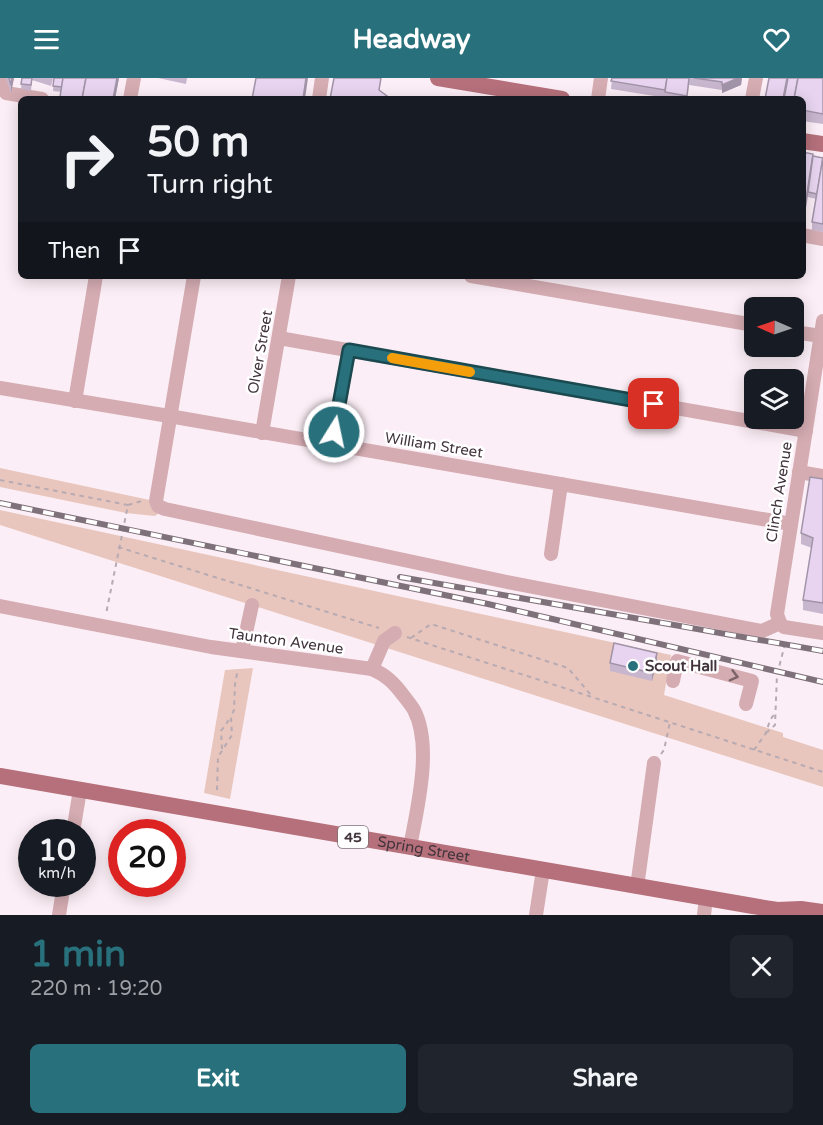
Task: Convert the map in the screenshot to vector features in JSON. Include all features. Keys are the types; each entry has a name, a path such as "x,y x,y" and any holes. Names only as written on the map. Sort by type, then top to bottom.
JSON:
{"main road":[{"path":"445,78 545,96"},
{"path":"806,142 823,144"},
{"name":"Spring Street","path":"0,776 637,887 705,907 782,913 801,909 823,912"}],"street":[{"path":"131,96 134,78"},
{"path":"319,96 322,78"},
{"path":"598,96 601,78"},
{"path":"753,96 756,78"},
{"path":"0,81 6,93 24,96"},
{"path":"806,237 823,239"},
{"path":"75,401 95,279"},
{"path":"193,279 156,501 165,510 507,582 762,631 780,622 791,630 823,633"},
{"name":"Olver Street","path":"262,433 289,279"},
{"path":"488,279 744,323"},
{"name":"Clinch Avenue","path":"780,622 777,614 778,604 799,472 806,431 818,391 820,336 823,321"},
{"path":"804,334 820,336"},
{"path":"279,338 806,431"},
{"path":"332,445 349,350"},
{"name":"William Street","path":"0,388 791,524"},
{"path":"799,472 823,476"},
{"path":"551,554 561,484"},
{"path":"242,651 252,605"},
{"name":"Taunton Avenue","path":"0,606 211,647 372,669 384,674 399,689 414,711 420,728 423,764 410,847"},
{"path":"372,669 384,641 395,633"},
{"path":"673,681 677,661 752,681 746,704"},
{"path":"637,887 654,763"},
{"path":"75,819 80,790"},
{"path":"536,915 543,870"},
{"path":"59,915 62,897"}],"path":[{"path":"0,480 128,505 104,626"},
{"path":"118,547 411,638 823,772"},
{"path":"411,638 431,624 568,668 593,698"},
{"path":"754,750 775,725 777,675 786,640"},
{"path":"222,749 221,731 234,710 238,669"},
{"path":"766,734 770,720 776,712"},
{"path":"217,790 218,757 232,735 231,717"},
{"path":"654,763 664,750 670,722"}],"shaded area":[{"path":"0,468 159,502 165,508 155,516 126,513 0,487"},
{"path":"0,510 671,655 664,695 783,733 783,737 823,750 823,787 0,525"},
{"path":"253,668 230,799 204,793 225,670"}],"building":[{"path":"22,78 32,78 31,85 21,84"},
{"path":"54,78 63,78 62,87 53,86"},
{"path":"63,78 86,78 83,96 60,96"},
{"path":"86,78 117,78 114,96 83,96"},
{"path":"256,78 306,78 303,96 253,96"},
{"path":"334,78 381,78 379,90 387,96 331,96"},
{"path":"612,78 667,78 665,90 611,81"},
{"path":"667,78 689,78 687,96 665,92"},
{"path":"694,78 738,78 722,85 722,82"},
{"path":"769,78 787,78 784,96 766,96"},
{"path":"788,78 798,78 795,96 785,96"},
{"path":"798,78 823,78 823,114 806,111 806,96 795,96"},
{"path":"806,153 813,154 806,200"},
{"path":"813,156 823,158 817,194 808,192"},
{"path":"823,157 823,224 812,222"},
{"path":"810,477 823,479 823,603 803,600 813,538 801,533"},
{"path":"614,643 657,653 652,673 610,663"}],"railway":[{"path":"0,503 488,604 823,682"},
{"path":"400,577 823,651"}],"slow traffic":[{"path":"392,358 470,372"}],"place":[{"name":"Scout Hall","path":"633,666"}],"route":[{"path":"334,432 349,350 654,404"}]}
